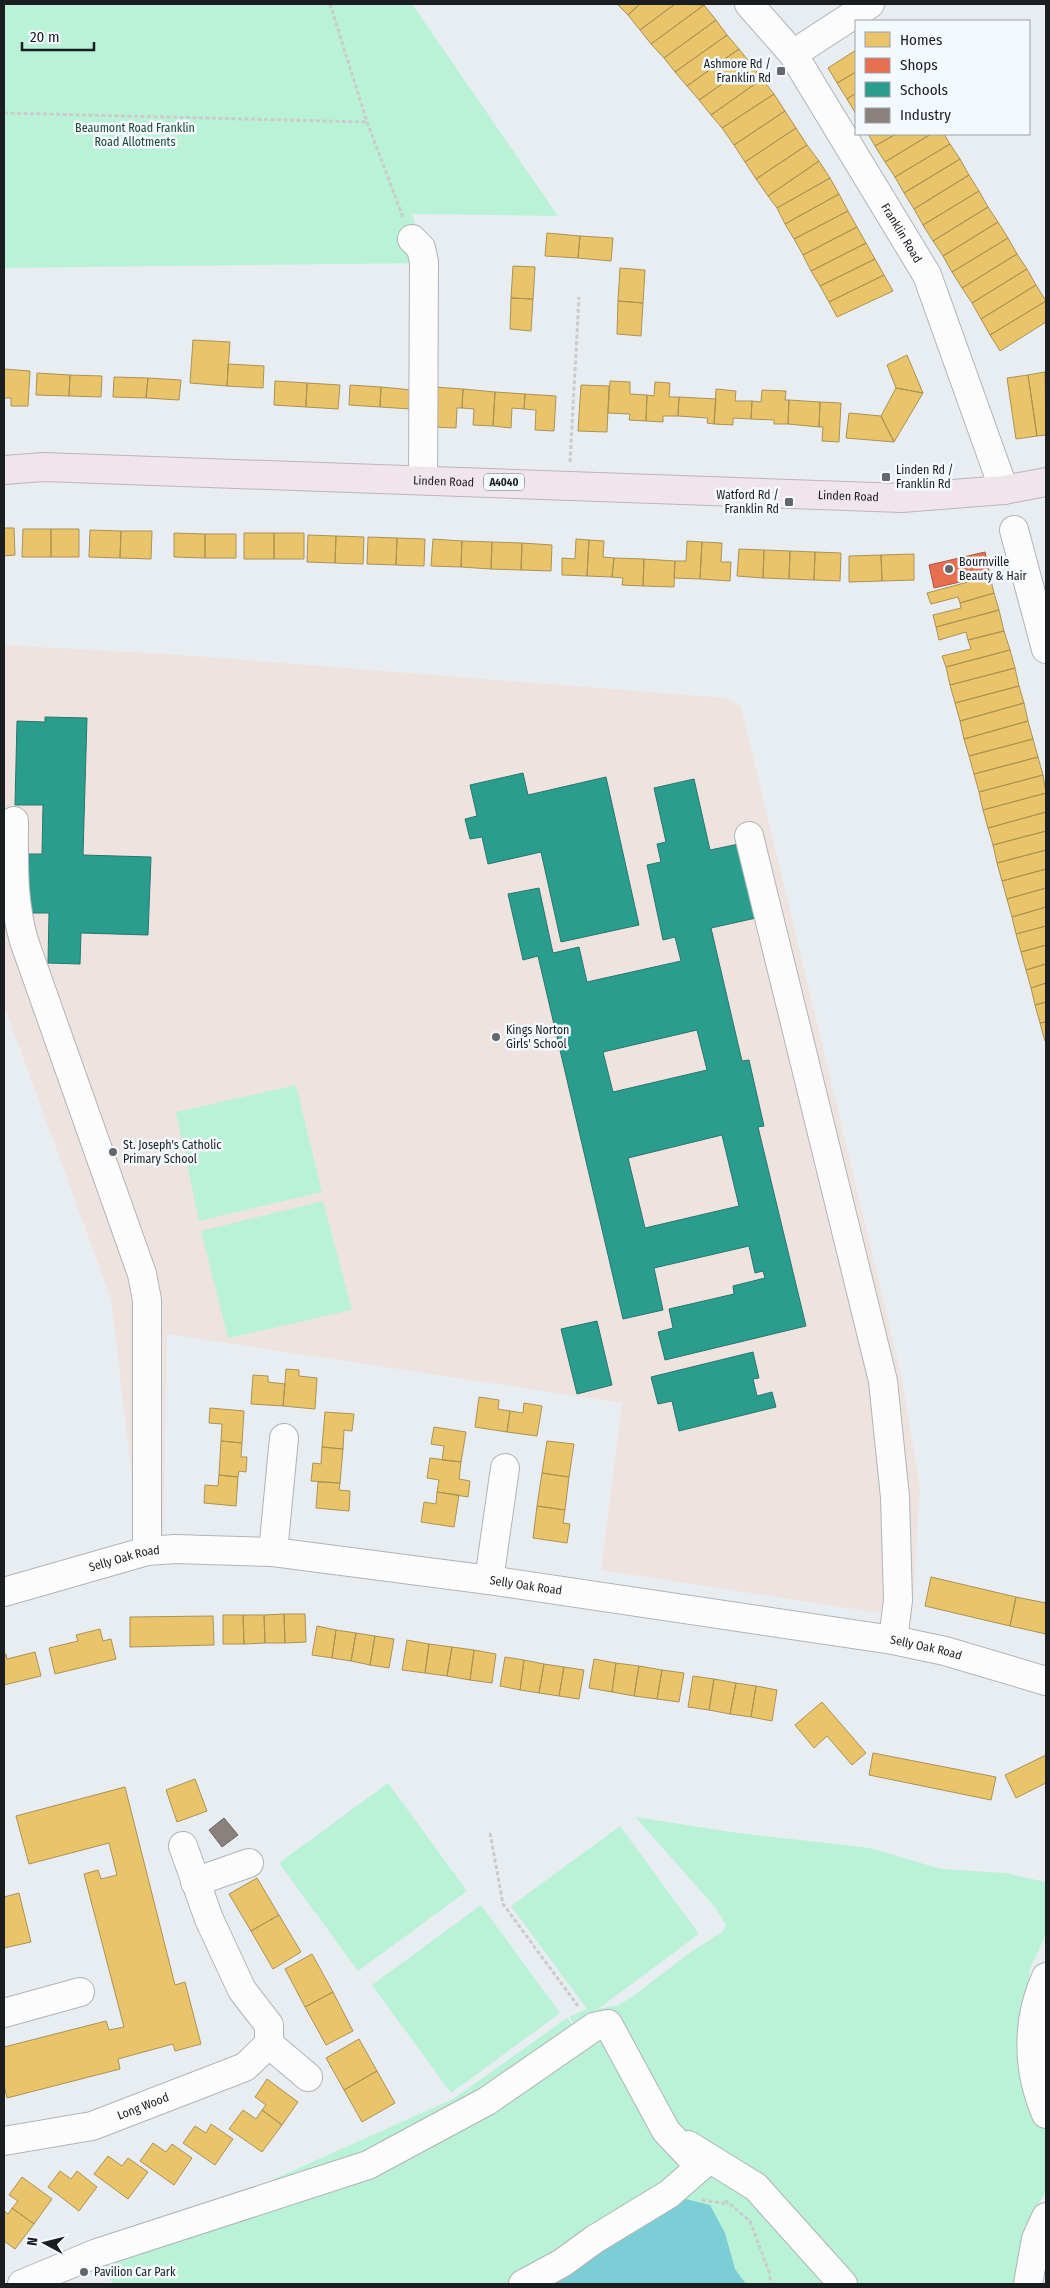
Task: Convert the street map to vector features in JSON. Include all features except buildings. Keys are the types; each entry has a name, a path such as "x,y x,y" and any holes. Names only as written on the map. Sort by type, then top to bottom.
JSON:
{"highway":[{"name":"Linden Road","path":"4,470 44,467 902,498 1004,490"},
{"name":"A4040","path":"1004,490 1046,482"}],"street":[{"name":"Franklin Road","path":"748,4 793,54 928,275 1004,490"},
{"path":"793,54 870,4"},
{"path":"412,239 421,248 424,262 423,480"},
{"path":"1014,530 1046,649"},
{"path":"14,821 13,885 18,922 142,1274 147,1300 147,1551"},
{"path":"749,836 883,1381 895,1496 898,1600 893,1640"},
{"path":"273,1552 284,1438"},
{"path":"489,1580 505,1468"},
{"name":"Selly Oak Road","path":"4,1592 147,1551 175,1549 273,1552 489,1580 893,1640 945,1651 1046,1681"},
{"path":"183,1846 209,1919 242,1990 269,2025 269,2044 308,2076"},
{"path":"195,1882 249,1863"},
{"path":"1046,1977 1039,2024 1030,2044 1040,2099 1046,2114"},
{"path":"4,2014 80,1992"},
{"path":"22,2284 97,2253 368,2165 487,2102 594,2027 608,2024 666,2131 700,2167 669,2194 595,2239 562,2263 522,2284"},
{"name":"Long Wood","path":"5,2135 92,2126 245,2067 269,2044"},
{"path":"666,2131 756,2187 843,2284"},
{"path":"1028,2284 1036,2239 1046,2217"}],"path":[{"path":"330,4 367,122 412,239"},
{"path":"4,113 367,122"},
{"path":"570,485 579,297"},
{"path":"490,1833 503,1904 594,2027"},
{"path":"700,2167 729,2204 750,2222 769,2272 770,2284"}],"shaded area":[{"name":"Kings Norton Girls' School","path":"4,645 182,655 726,698 741,706 901,1374 920,1488 912,1618 601,1570 622,1403 167,1334 163,1540 139,1537 111,1299 4,1005"}],"green space":[{"name":"Beaumont Road Franklin Road Allotments","path":"4,4 412,4 558,216 412,214 429,263 4,268"},
{"path":"296,1085 322,1192 199,1221 176,1112"},
{"path":"323,1201 352,1310 228,1338 201,1231"},
{"path":"388,1783 467,1891 358,1971 279,1863"},
{"path":"635,1817 738,1833 870,1848 941,1869 1005,1873 1046,1882 1046,1934 1030,1969 1020,2050 1046,2128 1046,2191 1032,2216 1017,2284 114,2284 95,2259 453,2099 567,2018 592,2047 569,2017 587,2009 511,1906 620,1826 699,1934 598,2009 618,2005 632,1997 688,1954 722,1932 726,1925 715,1907"},
{"path":"481,1905 560,2013 451,2093 372,1985"}],"water":[{"path":"670,2195 710,2205 725,2233 735,2269 746,2284 525,2284"}],"place":[{"name":"Ashmore Rd / Franklin Rd","path":"781,71"},
{"name":"Linden Rd / Franklin Rd","path":"886,477"},
{"name":"Watford Rd / Franklin Rd","path":"789,502"},
{"name":"Bournville Beauty & Hair","path":"949,569"},
{"name":"Kings Norton Girls' School","path":"496,1037"},
{"name":"St. Joseph's Catholic Primary School","path":"113,1152"},
{"name":"Pavilion Car Park","path":"84,2272"}]}
